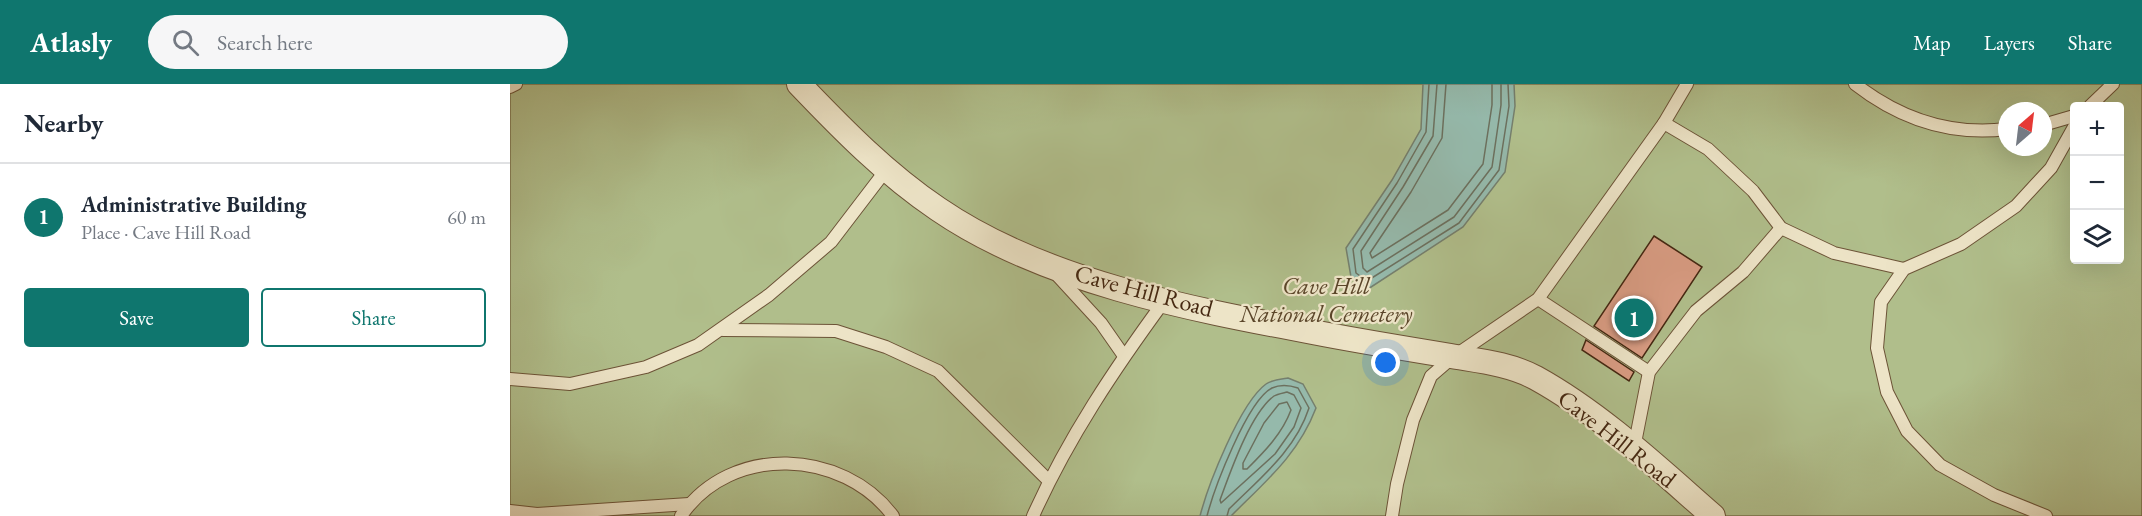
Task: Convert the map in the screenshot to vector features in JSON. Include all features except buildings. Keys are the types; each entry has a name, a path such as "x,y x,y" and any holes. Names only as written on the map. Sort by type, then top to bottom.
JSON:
{"street":[{"name":"Cave Hill Road","path":"799,84 886,170 939,210 1003,245 1046,264 1165,300 1323,334 1503,365 1535,378 1634,448 1713,516"}],"lane":[{"path":"510,87 516,84"},
{"path":"1392,516 1397,484 1413,420 1431,376 1453,357 1538,298 1664,123 1687,84"},
{"path":"1855,84 1873,98 1928,125 1998,130"},
{"path":"2094,102 2113,84"},
{"path":"2052,122 2070,117"},
{"path":"1664,123 1708,150 1753,190 1781,228 1834,253 1904,269"},
{"path":"2046,516 1994,495 1940,465 1907,431 1887,392 1877,348 1881,302 1904,269 1961,244 2016,206 2051,168 2070,134"},
{"path":"510,379 570,384 646,368 698,345 723,330 769,295 831,242 886,170"},
{"path":"1634,448 1649,372 1696,311 1743,272 1781,228"},
{"path":"1046,264 1101,323 1124,356"},
{"path":"1538,298 1649,372"},
{"path":"1033,516 1049,481 1084,418 1124,356 1165,300"},
{"path":"723,330 836,331 886,347 938,371 1049,481"},
{"path":"681,516 689,504 723,478 762,464 805,463 845,475 880,499 893,516"},
{"path":"510,511 537,514 689,504"}],"green space":[{"name":"Cave Hill National Cemetery","path":"510,84 2142,84 2142,516 510,516"}],"water":[{"path":"1423,84 1514,84 1515,106 1505,172 1463,227 1368,289 1351,277 1346,248 1392,180 1421,129"},
{"path":"1288,378 1303,384 1316,408 1300,440 1269,479 1231,516 1200,516 1226,446 1246,408 1266,384"}],"place":[{"name":"Administrative Building","path":"1634,318"}]}
